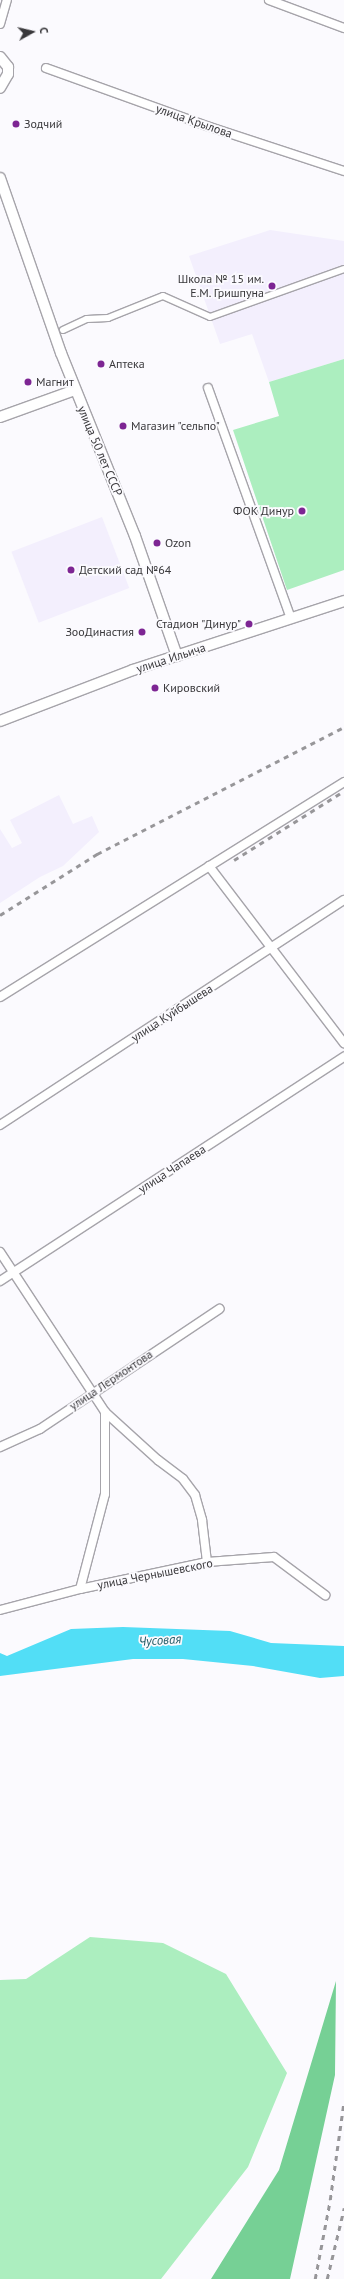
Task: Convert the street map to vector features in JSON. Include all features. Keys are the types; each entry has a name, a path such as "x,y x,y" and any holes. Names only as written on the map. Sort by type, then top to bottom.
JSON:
{"street":[{"path":"0,24 7,0"},
{"path":"269,0 344,28"},
{"path":"0,57 8,67 8,74 0,88"},
{"name":"улица Крылова","path":"46,68 210,127 344,171"},
{"name":"улица 50 лет СССР","path":"0,178 75,390 135,536 177,656"},
{"path":"63,330 87,319 108,318 163,296 210,317 344,269"},
{"path":"208,388 291,618"},
{"path":"0,417 75,390"},
{"name":"улица Ильича","path":"0,721 177,656 344,601"},
{"path":"0,997 344,782"},
{"path":"209,866 344,1043"},
{"name":"улица Куйбышева","path":"0,1125 344,900"},
{"name":"улица Чапаева","path":"0,1281 344,1056"},
{"path":"0,1252 91,1393 105,1412 158,1460 184,1479 195,1495 200,1514 207,1562"},
{"name":"улица Лермонтова","path":"0,1447 40,1429 91,1393 220,1309"},
{"path":"80,1589 105,1494 105,1412"},
{"name":"улица Чернышевского","path":"0,1610 80,1589 207,1562 274,1558 325,1595"}],"shaded area":[{"name":"Школа № 15 им. Е.М. Гришпуна","path":"270,230 344,241 344,359 269,382 252,334 220,344 189,256"},
{"name":"Детский сад №64","path":"102,517 129,588 39,623 11,552"},
{"path":"59,795 73,824 92,816 99,832 63,866 40,877 0,903 0,829 12,848 22,843 10,820"}],"green space":[{"name":"ФОК Динур","path":"344,359 344,570 287,590 233,430 279,416 269,382"},
{"path":"90,1937 163,1943 226,1974 287,2073 248,2167 161,2279 0,2279 0,1980 26,1979"},
{"path":"336,1981 335,2075 290,2279 211,2279 279,2170"}],"water":[{"name":"Чусовая","path":"123,1627 230,1631 271,1643 344,1646 344,1676 320,1678 253,1666 183,1659 133,1659 0,1676 0,1653 7,1656 71,1629"}],"railway":[{"path":"0,915 97,854 344,727"},
{"path":"234,860 344,791"},
{"path":"315,2279 330,2200 344,2101"},
{"path":"327,2279 344,2208"}],"place":[{"name":"Зодчий","path":"16,124"},
{"name":"Школа № 15 им. Е.М. Гришпуна","path":"272,286"},
{"name":"Аптека","path":"101,364"},
{"name":"Магнит","path":"28,382"},
{"name":"Магазин \"сельпо\"","path":"123,426"},
{"name":"ФОК Динур","path":"302,511"},
{"name":"Ozon","path":"157,543"},
{"name":"Детский сад №64","path":"71,570"},
{"name":"Стадион \"Динур\"","path":"249,624"},
{"name":"ЗооДинастия","path":"142,632"},
{"name":"Кировский","path":"155,688"}]}
